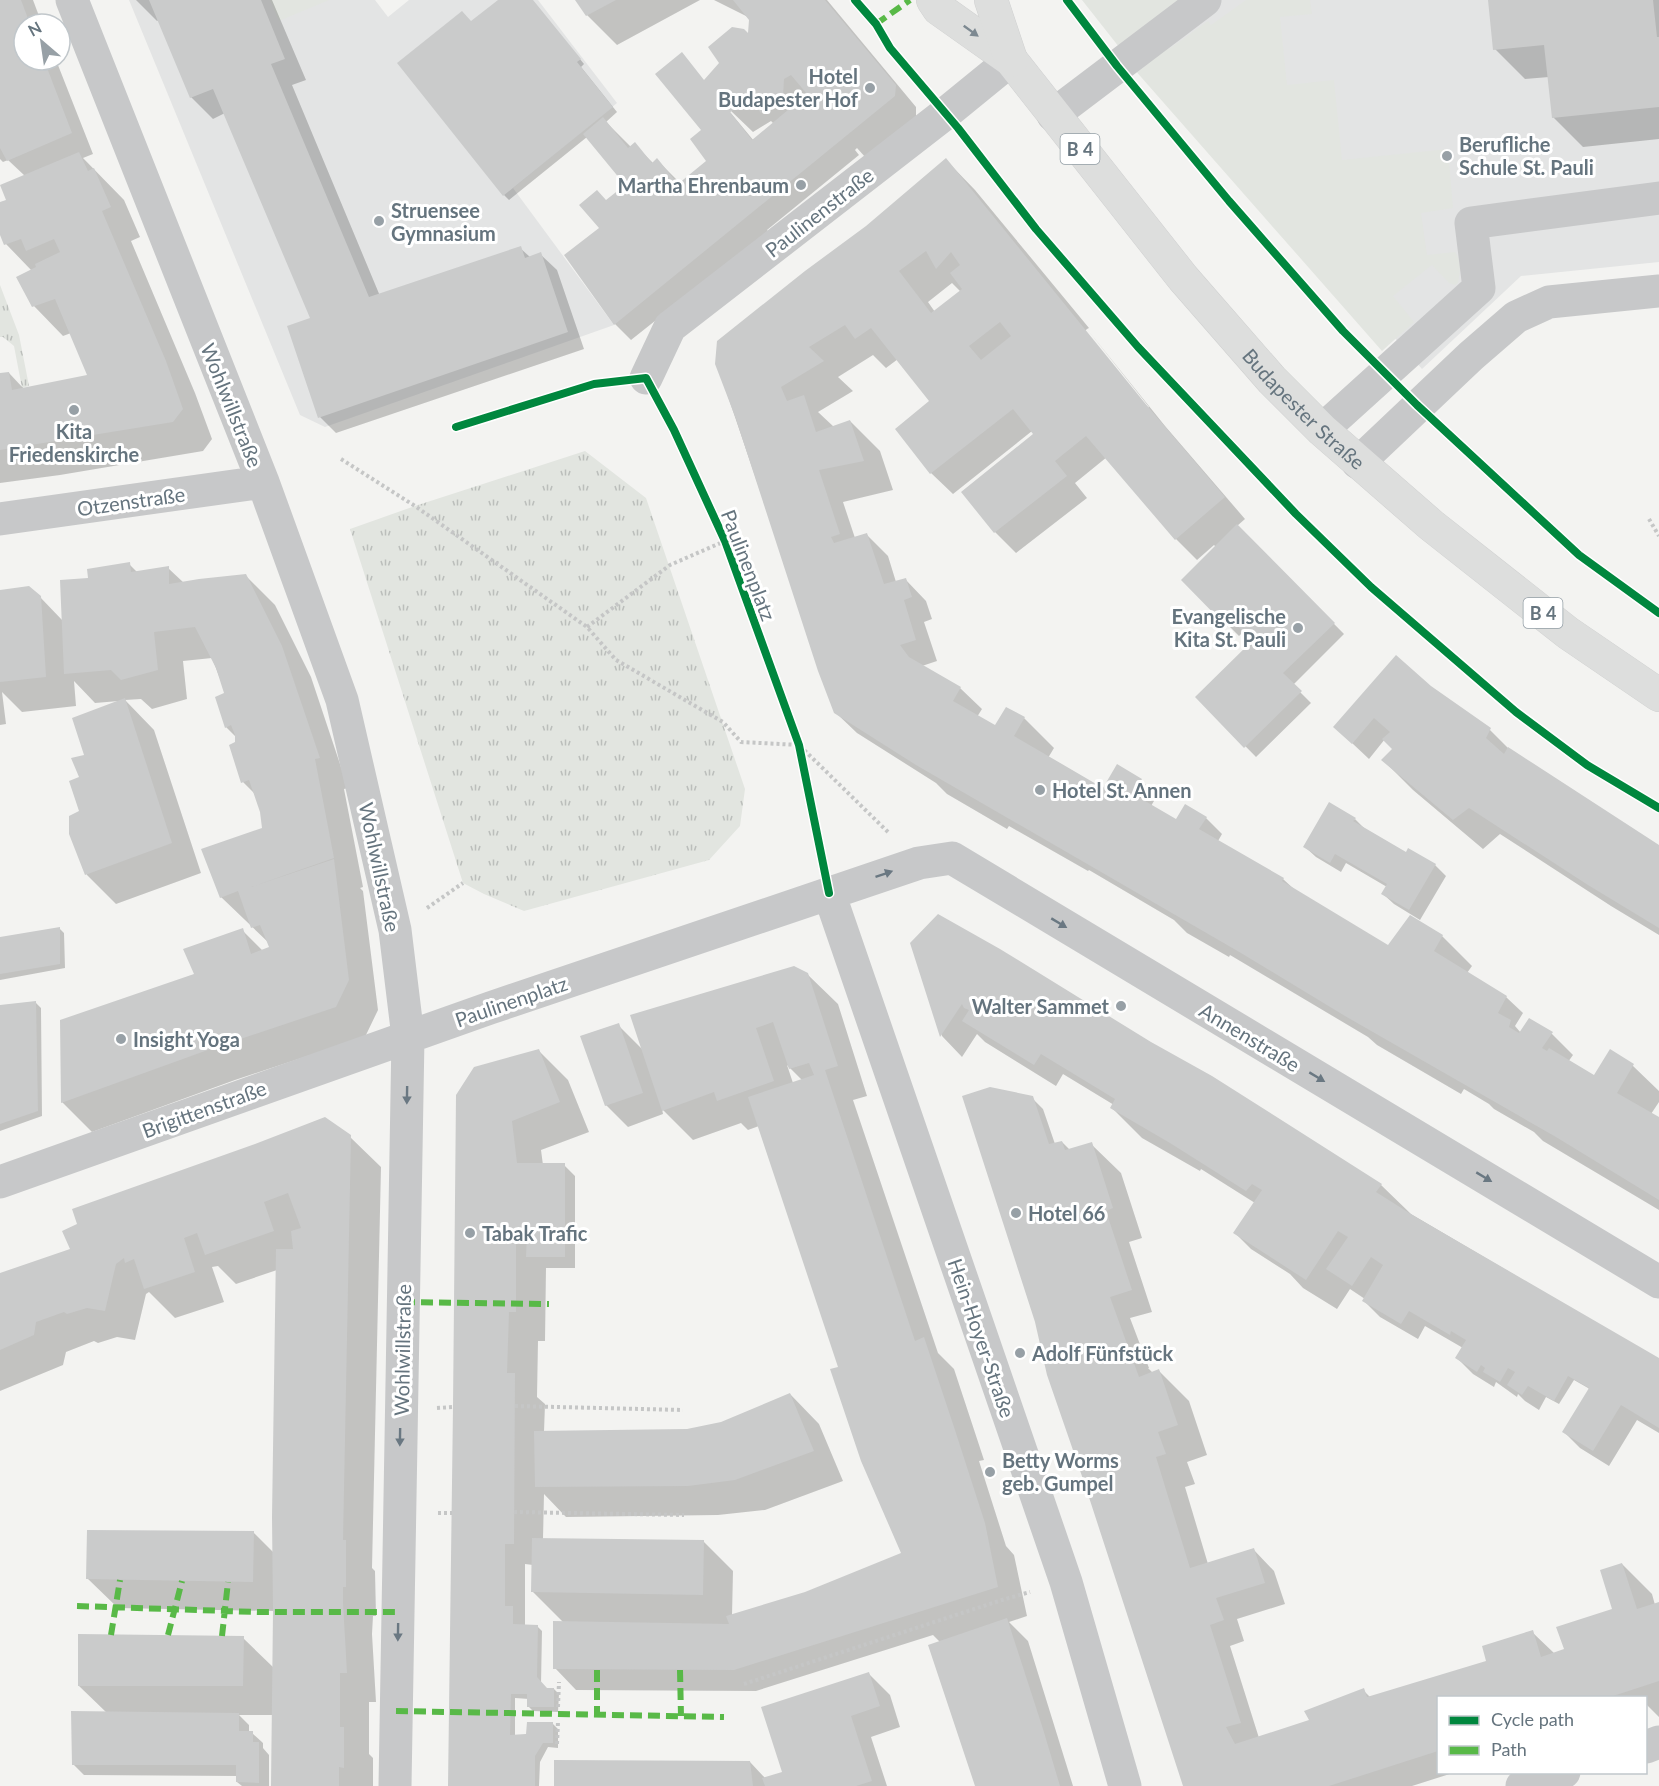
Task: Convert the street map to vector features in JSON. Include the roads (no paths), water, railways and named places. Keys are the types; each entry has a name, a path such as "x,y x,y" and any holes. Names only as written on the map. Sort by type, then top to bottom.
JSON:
{"main road":[{"name":"Budapester Straße","path":"933,0 939,9 1011,60 1184,278 1272,380 1322,430 1431,525 1568,633 1659,695"},
{"name":"Budapester Straße","path":"991,0 1011,60"}],"street":[{"name":"Wohlwillstraße","path":"72,0 263,482 342,700 395,930 408,1037 395,1786"},
{"path":"1053,115 1204,0"},
{"name":"Paulinenstraße","path":"646,378 670,327 1011,60"},
{"path":"1322,430 1479,288 1471,223 1659,198"},
{"path":"1358,463 1471,356 1516,317 1549,302 1659,291"},
{"name":"Otzenstraße","path":"0,519 263,482"},
{"name":"Annenstraße","path":"829,893 919,863 952,858 1659,1282"},
{"name":"Paulinenplatz","path":"408,1037 829,893"},
{"name":"Hein-Hoyer-Straße","path":"829,893 1066,1582 1125,1786"},
{"name":"Brigittenstraße","path":"0,1182 408,1037"}],"place":[{"name":"Hotel Budapester Hof","path":"870,88"},
{"name":"Berufliche Schule St. Pauli","path":"1447,156"},
{"name":"Martha Ehrenbaum","path":"801,185"},
{"name":"Struensee Gymnasium","path":"379,221"},
{"name":"Kita Friedenskirche","path":"74,410"},
{"name":"Evangelische Kita St. Pauli","path":"1298,628"},
{"name":"Hotel St. Annen","path":"1040,790"},
{"name":"Walter Sammet","path":"1121,1006"},
{"name":"Insight Yoga","path":"121,1039"},
{"name":"Hotel 66","path":"1016,1213"},
{"name":"Tabak Trafic","path":"470,1233"},
{"name":"Adolf Fünfstück","path":"1020,1353"},
{"name":"Betty Worms geb. Gumpel","path":"990,1472"}]}
